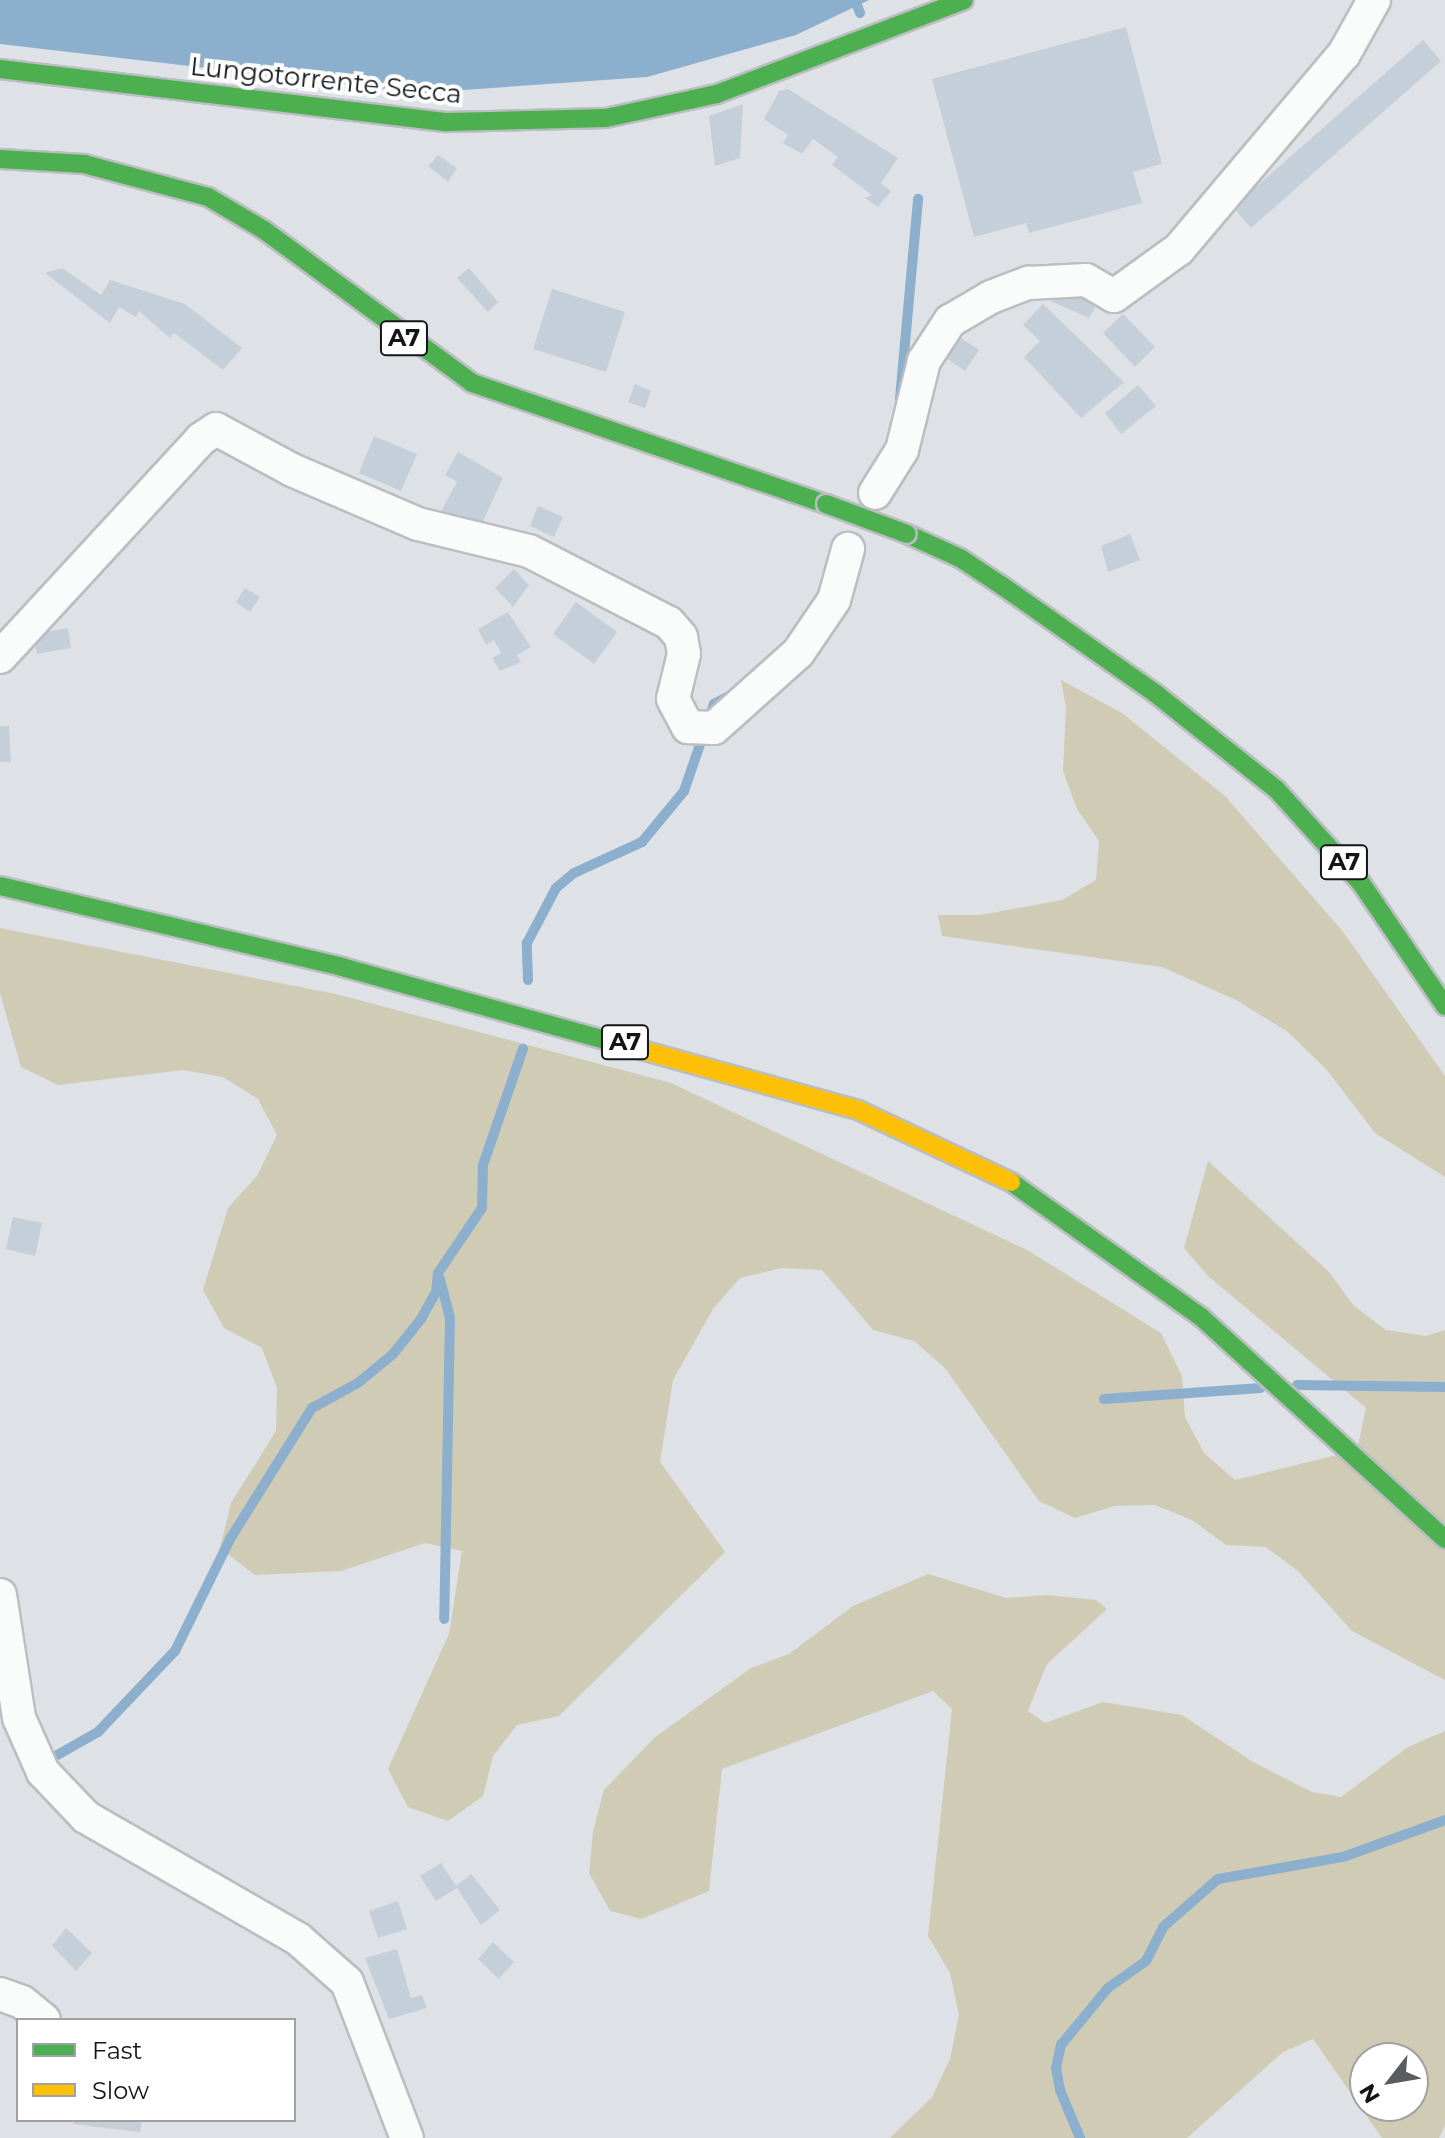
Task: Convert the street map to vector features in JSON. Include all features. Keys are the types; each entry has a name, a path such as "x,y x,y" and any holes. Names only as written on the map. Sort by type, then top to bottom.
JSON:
{"main road":[{"name":"Lungotorrente Secca","path":"0,69 447,122 606,118 717,94 964,0"},
{"name":"A7","path":"0,159 84,164 208,197 264,230 400,335 472,383 826,504 907,534 960,558 1217,741 1313,826 1361,883 1445,1006"},
{"name":"A7","path":"0,886 342,967 858,1110 1010,1181 1201,1317 1445,1539"}],"street":[{"path":"875,493 902,450 924,361 950,321 1028,283 1086,280 1114,296 1179,249 1344,54 1374,0"},
{"path":"0,657 201,439 216,429 292,470 418,524 529,551 669,623 681,637 684,654 673,699 688,727 714,728 798,653 834,600 848,549"},
{"path":"0,1595 19,1718 43,1772 86,1817 298,1939 347,1982 407,2138"},
{"path":"0,1994 22,2002 42,2018"}],"shaded area":[{"path":"1061,680 1122,713 1225,796 1344,933 1445,1076 1445,1177 1375,1133 1327,1070 1288,1032 1236,1000 1162,967 942,936 938,915 980,915 1062,900 1096,880 1099,841 1077,809 1063,771 1066,707"},
{"path":"0,928 336,994 671,1083 1027,1250 1161,1333 1182,1376 1185,1417 1204,1453 1235,1480 1357,1450 1366,1408 1208,1276 1184,1248 1208,1161 1329,1272 1354,1306 1386,1330 1426,1336 1445,1330 1445,1680 1352,1631 1298,1571 1266,1547 1226,1545 1192,1520 1155,1505 1114,1506 1075,1518 1039,1501 945,1368 914,1341 873,1330 822,1270 781,1268 740,1278 713,1309 673,1380 660,1462 725,1552 559,1716 517,1725 493,1756 483,1796 448,1821 408,1807 388,1769 449,1634 462,1551 425,1543 341,1571 255,1575 220,1548 231,1503 276,1431 277,1388 262,1348 224,1328 203,1290 228,1208 257,1176 277,1135 258,1099 223,1077 183,1070 58,1085 21,1067 0,993"},
{"path":"928,1574 1006,1598 1047,1595 1096,1600 1107,1609 1047,1664 1028,1711 1045,1723 1103,1702 1182,1715 1253,1762 1312,1792 1341,1797 1408,1747 1445,1731 1445,2125 1439,2138 1382,2138 1371,2122 1429,2122 1429,2042 1349,2042 1349,2091 1313,2039 1283,2052 1187,2138 890,2138 932,2097 950,2059 959,2015 950,1973 928,1936 952,1709 933,1691 722,1769 709,1891 641,1919 610,1911 589,1873 593,1831 604,1790 654,1738 751,1668 789,1654 853,1606"}],"water":[{"path":"0,0 869,0 796,35 647,77 421,93 0,44"}],"building":[{"path":"1126,27 1162,164 1133,172 1142,203 1029,233 1026,223 974,237 932,79"},
{"path":"1423,40 1441,61 1251,228 1233,207"},
{"path":"788,89 898,158 881,183 891,191 878,207 865,198 872,195 832,165 838,157 813,139 802,154 783,143 788,135 764,119 779,91"},
{"path":"743,104 740,158 715,166 709,116"},
{"path":"438,155 457,168 448,182 428,166"},
{"path":"62,268 101,295 110,280 185,304 242,348 223,370 174,333 170,338 139,311 136,317 119,307 110,323 45,273"},
{"path":"469,268 498,302 488,312 457,278"},
{"path":"552,289 625,312 606,372 533,349"},
{"path":"1057,292 1070,298 1074,292 1098,302 1089,318 1050,301"},
{"path":"1043,304 1124,382 1081,418 1024,357 1040,341 1023,325"},
{"path":"1123,314 1155,347 1135,367 1103,333"},
{"path":"958,336 979,350 965,371 945,357"},
{"path":"635,384 651,391 645,408 628,402"},
{"path":"1138,385 1156,406 1121,434 1105,413"},
{"path":"374,436 417,454 401,491 359,473"},
{"path":"458,452 503,478 477,534 440,513 457,482 445,475"},
{"path":"538,506 563,517 554,537 530,526"},
{"path":"1130,534 1140,560 1108,572 1101,546"},
{"path":"514,569 529,585 513,607 495,588"},
{"path":"245,588 260,597 250,612 236,602"},
{"path":"576,602 617,632 594,664 553,634"},
{"path":"508,612 531,647 517,655 521,662 500,671 492,658 501,653 494,640 486,645 478,629"},
{"path":"68,628 71,648 37,654 33,634"},
{"path":"0,726 9,726 11,762 0,762"},
{"path":"13,1217 42,1223 35,1256 6,1249"},
{"path":"441,1863 456,1886 471,1874 500,1910 481,1925 457,1888 436,1901 420,1876"},
{"path":"398,1901 407,1929 378,1938 369,1911"},
{"path":"66,1928 92,1953 76,1971 52,1946"},
{"path":"493,1942 514,1962 499,1979 478,1959"},
{"path":"397,1949 411,1998 422,1995 427,2008 389,2019 365,1958"},
{"path":"74,2122 142,2122 140,2132"}],"waterway":[{"path":"855,0 860,13"},
{"path":"900,398 918,199"},
{"path":"528,980 527,943 556,888 574,873 642,842 684,791 714,704 731,695"},
{"path":"45,1762 98,1732 175,1651 230,1539 312,1408 358,1383 393,1354 421,1319 436,1292 438,1273 482,1208 483,1165 523,1049"},
{"path":"440,1279 450,1318 444,1619"},
{"path":"1297,1385 1445,1387"},
{"path":"1104,1399 1261,1388"},
{"path":"1080,2138 1060,2090 1056,2068 1061,2045 1108,1988 1146,1961 1163,1927 1218,1879 1343,1857 1445,1820"}],"traffic: fast":[{"path":"0,69 447,122 606,118 717,94 964,0"},
{"path":"0,159 84,164 208,197 264,230 472,383 826,504"},
{"path":"826,504 907,534"},
{"path":"907,534 960,558 1004,587 1156,694 1276,789 1361,883 1445,1006"},
{"path":"0,886 342,967 631,1047"},
{"path":"1011,1182 1201,1317 1445,1539"}],"traffic: slow":[{"path":"631,1047 858,1110 1011,1182"}]}
